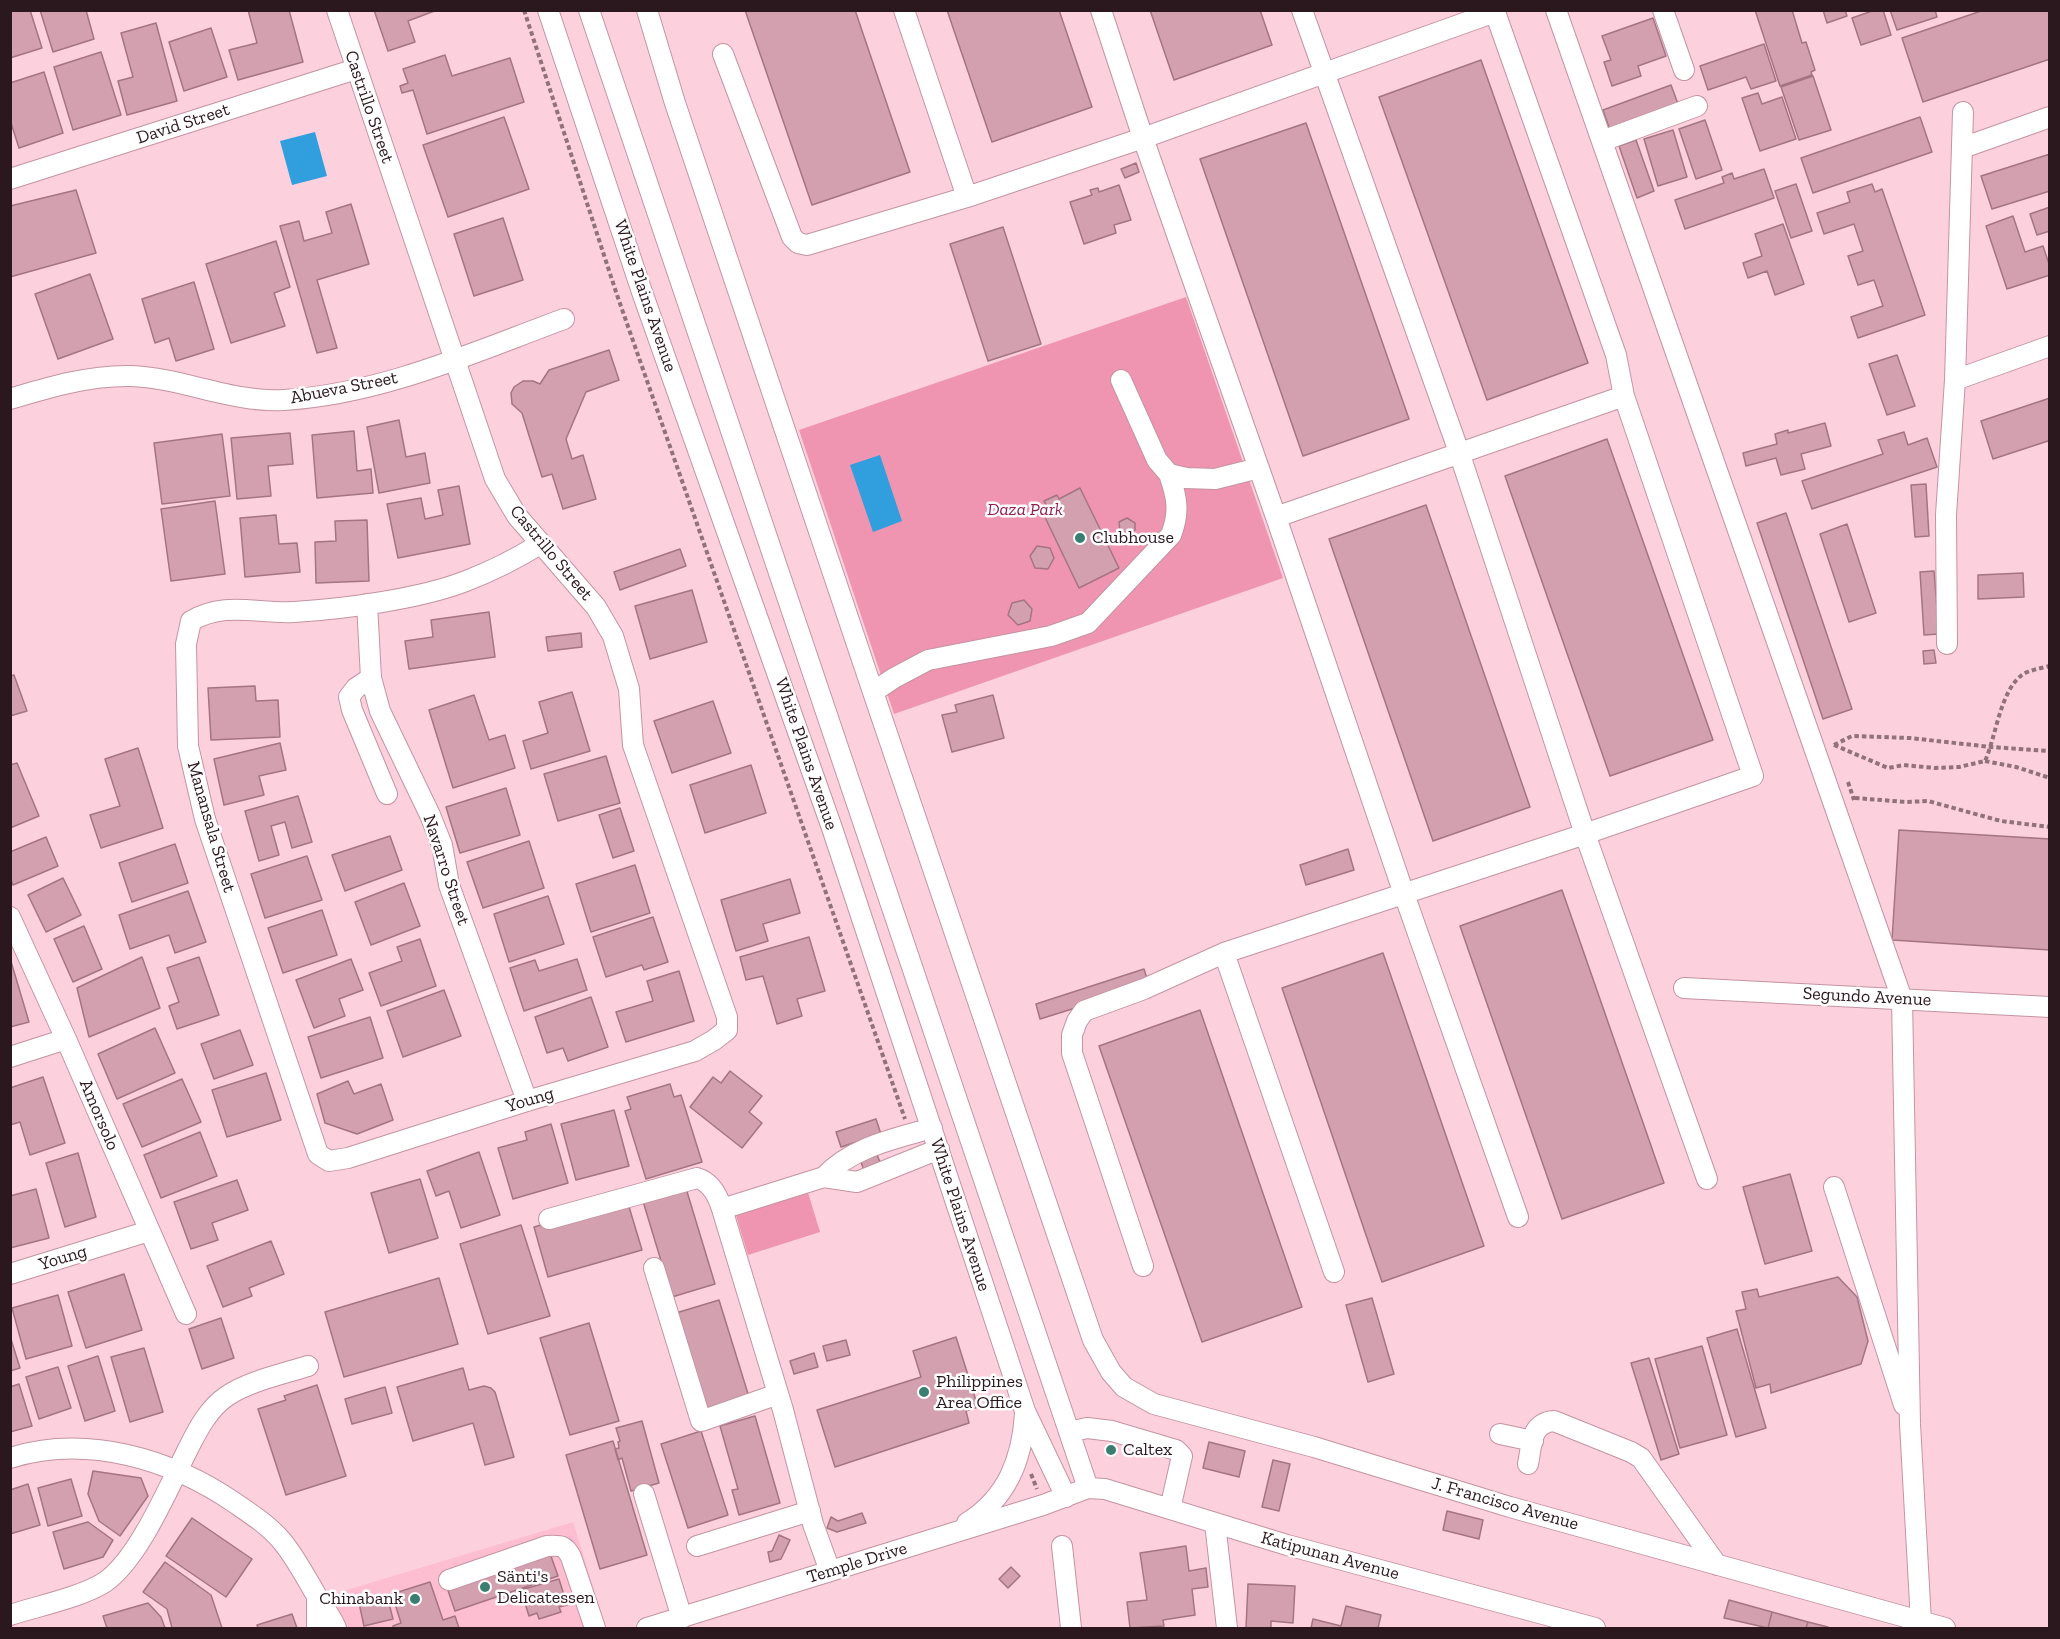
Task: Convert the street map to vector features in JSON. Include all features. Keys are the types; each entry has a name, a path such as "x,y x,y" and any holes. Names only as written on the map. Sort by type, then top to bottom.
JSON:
{"street":[{"name":"Castrillo Street","path":"337,10 495,479 517,516 596,607 613,636 629,689 633,745 727,1017 727,1030"},
{"name":"White Plains Avenue","path":"548,10 646,303 832,828 1025,1411 1066,1497"},
{"name":"White Plains Avenue","path":"589,10 1088,1488"},
{"name":"J. Francisco Avenue","path":"647,10 683,125 873,692 1093,1340 1111,1372 1124,1388 1154,1404 1314,1446 1510,1507 1945,1629"},
{"path":"904,10 967,197"},
{"path":"1101,10 1404,894 1518,1217"},
{"path":"1302,10 1460,452 1586,834 1707,1179"},
{"path":"1556,10 1902,999 1910,1424 1921,1622"},
{"path":"1663,10 1684,70"},
{"path":"723,54 792,237 798,243 807,245 967,197 1143,138 1495,12 1617,355 1624,396 1753,776 1224,954 1144,989 1084,1011 1072,1035 1071,1053 1143,1266"},
{"name":"David Street","path":"10,179 356,69"},
{"path":"1602,141 1698,106"},
{"path":"1947,644 1946,515 1955,380 1963,112"},
{"path":"1962,148 2049,117"},
{"name":"Abueva Street","path":"10,399 89,378 132,376 230,396 283,400 346,391 399,379 564,319"},
{"path":"1955,380 2049,346"},
{"path":"873,692 928,660 1051,636 1089,623 1172,535 1177,520 1177,495 1169,474 1157,460 1121,380"},
{"path":"1276,517 1624,396"},
{"path":"1169,474 1186,478 1215,479 1259,468"},
{"name":"Manansala Street","path":"329,1161 318,1154 205,819 188,746 186,644 190,621 204,614 226,609 293,612 367,604 416,595 464,582 507,564 540,544"},
{"name":"Navarro Street","path":"367,604 371,678 380,711 442,845 449,885 526,1101"},
{"path":"371,678 356,688 349,698 387,794"},
{"path":"832,828 863,817"},
{"name":"Amorsolo","path":"10,917 186,1314"},
{"path":"1224,954 1334,1272"},
{"name":"Segundo Avenue","path":"1684,988 2049,1007"},
{"name":"Young","path":"329,1161 348,1158 526,1101 695,1051 727,1030"},
{"path":"10,1057 66,1039"},
{"path":"824,1178 836,1165 849,1156 932,1128"},
{"path":"722,1209 824,1178 857,1182 939,1149"},
{"path":"549,1220 698,1178 712,1189 722,1209 778,1394 810,1511 830,1571"},
{"path":"1834,1187 1910,1424"},
{"name":"Young","path":"10,1274 149,1231"},
{"path":"654,1268 701,1421 778,1394"},
{"path":"10,1615 87,1591 106,1581 125,1563 140,1541 200,1426 226,1396 241,1388 308,1366"},
{"path":"949,1534 979,1516 1009,1479 1018,1460 1023,1440 1025,1411"},
{"path":"1528,1464 1539,1425 1554,1421 1641,1458 1717,1565"},
{"path":"1069,1432 1087,1428 1112,1431 1176,1450 1182,1456 1170,1509"},
{"path":"1500,1434 1533,1441"},
{"path":"10,1458 48,1449 77,1449 143,1458 177,1470 213,1488 256,1517 281,1540 336,1629"},
{"path":"1066,1497 1088,1488"},
{"name":"Katipunan Avenue","path":"1088,1488 1105,1489 1287,1545 1595,1629"},
{"path":"644,1494 682,1618"},
{"name":"Temple Drive","path":"647,1629 1066,1497"},
{"path":"697,1546 810,1511"},
{"path":"1215,1523 1227,1629"},
{"path":"449,1580 547,1546 560,1544 567,1548 572,1557 595,1629"},
{"path":"1062,1546 1071,1629"},
{"path":"317,1596 317,1629"}],"path":[{"path":"524,10 617,295 911,1134"},
{"path":"1985,761 2010,689 2023,674 2049,666"},
{"path":"2049,751 1910,738 1852,736 1834,745 1888,768 1904,765 1935,768 1959,767 1985,761 2016,767 2049,778"},
{"path":"1855,798 1906,802 1928,801 2001,821 2049,827"}],"shaded area":[{"path":"573,1522 604,1622 584,1628 341,1628 330,1595"}],"green space":[{"name":"Daza Park","path":"1186,297 1283,578 894,714 799,430"},
{"path":"806,1186 820,1232 748,1255 734,1209"}],"water":[{"path":"315,132 327,176 292,185 280,141"},
{"path":"880,455 902,521 873,532 850,465"}],"building":[{"path":"10,10 30,10 42,48 10,58"},
{"path":"40,10 86,10 94,39 53,52"},
{"path":"248,10 289,10 303,62 238,80 229,50 257,43"},
{"path":"374,10 437,10 408,21 415,42 388,51"},
{"path":"745,10 855,10 910,172 812,205"},
{"path":"947,10 1059,10 1092,107 992,142"},
{"path":"1150,10 1260,10 1272,45 1174,80"},
{"path":"1755,10 1792,10 1802,43 1806,42 1815,70 1811,72 1812,75 1780,86"},
{"path":"1823,10 1845,10 1847,16 1827,23"},
{"path":"1875,10 1883,10 1891,35 1861,45 1852,18"},
{"path":"1890,10 1935,10 1937,17 1897,30"},
{"path":"1984,10 2050,10 2050,59 1923,102 1902,38"},
{"path":"1653,18 1666,56 1638,66 1641,76 1612,86 1604,62 1611,60 1602,36"},
{"path":"156,23 177,101 127,115 118,81 133,77 121,33"},
{"path":"211,28 227,77 184,91 169,42"},
{"path":"1764,44 1776,81 1751,89 1746,77 1708,90 1700,66"},
{"path":"101,52 121,115 73,130 54,67"},
{"path":"445,55 452,76 510,58 524,102 427,134 413,90 402,93 400,86 408,83 403,69"},
{"path":"1481,60 1588,363 1487,400 1379,97"},
{"path":"44,72 63,133 19,148 10,120 10,83"},
{"path":"1813,76 1831,130 1799,140 1781,87"},
{"path":"1671,85 1681,112 1611,133 1603,110"},
{"path":"1758,93 1762,104 1782,97 1796,139 1760,151 1742,98"},
{"path":"504,117 529,189 448,217 423,145"},
{"path":"1920,117 1932,152 1813,193 1801,158"},
{"path":"1705,120 1722,170 1696,179 1679,129"},
{"path":"1306,123 1409,419 1303,456 1200,159"},
{"path":"1673,130 1687,177 1658,186 1644,139"},
{"path":"1636,140 1654,191 1637,198 1619,146"},
{"path":"2050,154 2050,191 1992,209 1981,176"},
{"path":"1136,163 1139,172 1125,178 1121,169"},
{"path":"1764,169 1774,198 1685,229 1675,200 1724,183 1722,177 1732,173 1734,179"},
{"path":"1796,184 1812,231 1791,238 1775,191"},
{"path":"1872,184 1875,192 1882,189 1925,315 1858,338 1851,317 1883,306 1874,280 1858,285 1848,256 1863,251 1854,224 1824,234 1817,213 1850,202 1847,192"},
{"path":"1119,185 1131,220 1114,225 1116,233 1084,244 1070,202 1092,195 1090,190 1098,188 1099,192"},
{"path":"76,190 96,253 10,277 10,206"},
{"path":"351,204 369,264 317,280 337,348 317,353 280,226 299,221 304,241 332,233 326,212"},
{"path":"2050,207 2050,231 2037,235 2030,214"},
{"path":"2013,216 2025,252 2043,246 2050,267 2050,275 2007,289 1986,226"},
{"path":"503,218 523,280 474,296 454,234"},
{"path":"1783,224 1804,284 1775,295 1767,271 1748,278 1743,263 1762,256 1755,234"},
{"path":"1003,227 1041,344 988,361 950,244"},
{"path":"276,241 290,287 274,293 285,326 231,343 206,264"},
{"path":"90,274 113,339 58,359 35,294"},
{"path":"194,282 214,349 176,361 169,338 155,343 142,299"},
{"path":"609,350 619,380 586,392 566,439 572,459 583,455 596,499 563,509 552,474 542,477 522,413 512,404 511,393 514,387 523,381 540,384 549,370"},
{"path":"1897,355 1915,406 1887,415 1869,364"},
{"path":"2050,398 2050,445 2048,441 1993,459 1981,421"},
{"path":"399,420 406,457 425,453 430,483 379,493 367,427"},
{"path":"1825,423 1831,446 1801,454 1805,469 1781,475 1776,458 1746,466 1743,453 1777,444 1775,434 1788,430 1788,433"},
{"path":"354,431 357,471 371,469 373,493 317,498 312,435"},
{"path":"1904,432 1908,445 1927,438 1937,467 1812,509 1802,481 1883,454 1878,440"},
{"path":"290,433 293,464 268,466 271,496 237,499 231,438"},
{"path":"222,434 230,496 162,504 154,443"},
{"path":"1607,439 1713,740 1610,776 1505,476"},
{"path":"1926,484 1929,536 1915,537 1911,485"},
{"path":"459,486 470,544 398,558 387,504 421,498 425,519 443,515 438,490"},
{"name":"Clubhouse","path":"1080,488 1119,568 1079,588 1041,509 1047,506 1044,501 1057,495 1059,499"},
{"path":"215,501 225,574 171,581 161,509"},
{"path":"1426,505 1530,807 1433,841 1329,539"},
{"path":"1786,513 1852,709 1823,719 1757,523"},
{"path":"276,515 279,544 297,543 300,572 245,577 240,518"},
{"path":"1127,518 1135,523 1135,530 1127,536 1120,531 1119,522"},
{"path":"367,520 369,581 316,583 315,542 336,541 335,521"},
{"path":"1847,524 1876,613 1849,622 1820,534"},
{"path":"1037,546 1050,548 1054,558 1048,569 1035,568 1030,556"},
{"path":"680,549 686,566 620,590 614,572"},
{"path":"1934,571 1939,634 1924,635 1920,572"},
{"path":"2023,573 2024,597 1978,599 1978,575"},
{"path":"692,590 707,642 650,659 635,606"},
{"path":"1024,600 1032,609 1030,621 1018,625 1008,615 1012,603"},
{"path":"489,612 495,657 409,669 405,641 433,637 431,620"},
{"path":"581,633 582,647 548,651 546,637"},
{"path":"1934,650 1936,663 1924,664 1923,651"},
{"path":"14,675 27,711 10,716 10,676"},
{"path":"255,686 256,701 278,700 280,737 211,740 208,688"},
{"path":"572,692 590,751 531,769 523,741 548,733 539,702"},
{"path":"474,695 489,740 505,735 515,768 453,788 429,710"},
{"path":"993,695 1004,738 952,752 942,715 957,712 955,705"},
{"path":"713,701 731,753 672,773 654,721"},
{"path":"280,743 286,770 259,776 264,795 224,805 214,759"},
{"path":"138,748 163,828 101,848 90,815 120,806 105,759"},
{"path":"606,756 620,803 558,821 544,774"},
{"path":"17,763 39,816 10,828 10,765"},
{"path":"751,765 766,813 705,833 690,785"},
{"path":"506,788 520,835 460,853 446,807"},
{"path":"298,796 312,842 292,848 285,822 271,826 279,855 259,861 245,811"},
{"path":"620,808 634,851 613,858 599,815"},
{"path":"1899,830 2050,839 2050,950 1892,940"},
{"path":"390,836 402,870 345,891 332,855"},
{"path":"46,837 58,866 13,885 10,878 10,852"},
{"path":"529,841 544,888 483,908 467,862"},
{"path":"175,844 188,883 132,902 119,863"},
{"path":"1348,849 1354,870 1306,885 1300,865"},
{"path":"307,856 322,900 265,918 251,874"},
{"path":"635,865 650,913 591,932 576,884"},
{"path":"63,878 81,915 46,932 28,895"},
{"path":"790,879 800,913 763,924 768,941 736,951 721,900"},
{"path":"404,883 420,926 371,945 355,902"},
{"path":"1562,890 1664,1183 1562,1219 1460,926"},
{"path":"188,891 206,942 175,953 169,935 130,949 119,915"},
{"path":"548,896 564,944 509,962 494,914"},
{"path":"322,910 337,955 283,973 268,928"},
{"path":"653,917 668,962 644,970 642,965 606,977 593,937"},
{"path":"84,926 102,969 73,982 54,939"},
{"path":"809,937 825,991 797,999 802,1016 777,1024 763,976 746,980 740,957"},
{"path":"420,939 436,986 381,1006 369,973 402,961 397,947"},
{"path":"1383,953 1484,1246 1382,1282 1282,988"},
{"path":"142,957 160,1008 89,1037 77,988"},
{"path":"199,957 219,1015 177,1029 169,1006 179,1002 167,968"},
{"path":"10,958 29,1022 10,1027"},
{"path":"351,959 363,990 339,999 345,1016 314,1028 296,980"},
{"path":"577,959 587,990 524,1011 510,968 535,960 539,971"},
{"path":"1144,969 1149,985 1040,1019 1036,1004"},
{"path":"679,971 694,1021 626,1042 616,1012 653,1001 647,981"},
{"path":"444,990 461,1036 403,1057 387,1011"},
{"path":"591,997 608,1047 568,1061 563,1048 547,1053 535,1017"},
{"path":"1200,1010 1302,1307 1202,1342 1099,1046"},
{"path":"370,1017 383,1058 321,1078 308,1037"},
{"path":"155,1028 175,1073 117,1099 98,1054"},
{"path":"240,1030 253,1065 214,1079 201,1044"},
{"path":"730,1071 762,1096 749,1112 762,1123 742,1148 690,1107 713,1077 721,1083"},
{"path":"266,1073 281,1120 227,1137 212,1090"},
{"path":"43,1077 65,1143 30,1155 20,1122 10,1125 10,1088"},
{"path":"182,1079 201,1122 142,1147 123,1104"},
{"path":"348,1081 354,1094 381,1084 393,1120 357,1134 325,1123 317,1094"},
{"path":"670,1084 674,1097 681,1095 702,1162 646,1179 625,1111 631,1109 627,1097"},
{"path":"614,1110 629,1166 576,1180 561,1124"},
{"path":"876,1119 881,1134 841,1147 836,1132"},
{"path":"551,1124 568,1183 513,1199 498,1148 527,1140 525,1132"},
{"path":"200,1132 217,1176 161,1198 144,1155"},
{"path":"479,1152 500,1215 461,1228 449,1191 436,1196 427,1171"},
{"path":"78,1153 96,1217 65,1227 46,1163"},
{"path":"877,1155 881,1164 864,1170 860,1160"},
{"path":"1790,1174 1812,1251 1765,1264 1743,1187"},
{"path":"420,1179 438,1238 389,1253 371,1193"},
{"path":"237,1180 248,1210 212,1223 218,1240 191,1249 174,1202"},
{"path":"685,1185 715,1284 672,1297 642,1198"},
{"path":"36,1189 49,1238 10,1248 10,1196"},
{"path":"627,1200 642,1250 548,1277 534,1227"},
{"path":"521,1225 550,1316 488,1334 460,1244"},
{"path":"271,1241 284,1274 249,1288 252,1296 223,1307 207,1266"},
{"path":"124,1274 142,1330 86,1348 68,1292"},
{"path":"1838,1277 1857,1297 1868,1341 1861,1364 1771,1393 1770,1384 1756,1388 1736,1311 1746,1309 1742,1292 1757,1289 1759,1297"},
{"path":"439,1278 458,1344 344,1377 325,1312"},
{"path":"58,1295 72,1346 26,1359 12,1308"},
{"path":"1372,1298 1394,1374 1368,1382 1346,1305"},
{"path":"719,1300 749,1397 706,1410 676,1313"},
{"path":"221,1318 234,1358 202,1369 189,1329"},
{"path":"589,1323 619,1421 570,1435 540,1338"},
{"path":"1737,1329 1766,1428 1736,1437 1707,1338"},
{"path":"10,1336 20,1368 10,1371"},
{"name":"Philippines Area Office","path":"956,1337 978,1407 966,1411 969,1423 835,1467 817,1410 921,1377 913,1351"},
{"path":"846,1340 850,1355 827,1361 823,1346"},
{"path":"1702,1346 1727,1435 1680,1448 1655,1359"},
{"path":"144,1348 163,1412 130,1422 111,1357"},
{"path":"814,1353 818,1367 794,1374 790,1361"},
{"path":"98,1356 115,1411 85,1421 68,1366"},
{"path":"1649,1358 1679,1454 1661,1460 1631,1363"},
{"path":"58,1367 71,1408 39,1419 26,1377"},
{"path":"463,1368 469,1390 484,1386 495,1392 514,1457 485,1465 473,1423 413,1441 397,1387"},
{"path":"19,1384 32,1426 10,1432 10,1387"},
{"path":"317,1385 346,1476 286,1495 258,1409 286,1400 284,1396"},
{"path":"385,1387 392,1413 352,1424 345,1399"},
{"path":"755,1416 780,1503 739,1515 732,1490 738,1489 720,1426"},
{"path":"642,1421 659,1483 631,1491 622,1458 618,1460 615,1449 619,1448 618,1442 620,1441 616,1428"},
{"path":"701,1431 728,1515 688,1528 661,1444"},
{"path":"613,1441 647,1555 600,1569 566,1455"},
{"path":"1209,1442 1245,1451 1239,1477 1203,1468"},
{"path":"1273,1460 1290,1464 1279,1511 1262,1507"},
{"path":"93,1471 141,1478 148,1496 120,1536 99,1521 88,1494"},
{"path":"71,1479 82,1516 48,1526 38,1488"},
{"path":"28,1484 40,1525 10,1534 10,1490"},
{"path":"1447,1511 1483,1520 1479,1539 1443,1530"},
{"path":"862,1513 866,1523 837,1532 827,1528 831,1517 838,1521"},
{"path":"192,1518 252,1559 226,1597 166,1556"},
{"path":"88,1522 113,1540 103,1557 64,1569 53,1532"},
{"path":"779,1535 790,1540 781,1559 770,1562 768,1552 772,1551"},
{"path":"546,1542 558,1576 455,1611 443,1576"},
{"path":"1186,1546 1189,1571 1206,1568 1208,1587 1192,1589 1195,1615 1163,1620 1164,1626 1130,1628 1127,1602 1147,1600 1140,1553"},
{"path":"165,1562 211,1595 222,1628 172,1628 167,1609 143,1592"},
{"path":"1011,1567 1020,1576 1008,1588 999,1579"},
{"path":"559,1579 567,1605 559,1607 561,1612 539,1619 537,1613 529,1616 521,1590"},
{"path":"430,1582 443,1620 455,1616 459,1628 393,1628 401,1623 392,1594"},
{"path":"1248,1584 1295,1586 1293,1623 1271,1621 1271,1628 1246,1628"},
{"path":"387,1596 393,1619 364,1626 359,1603"},
{"path":"1729,1600 1772,1612 1768,1628 1724,1618"},
{"path":"148,1603 161,1617 165,1628 107,1628 103,1616"},
{"path":"1346,1606 1381,1615 1378,1628 1311,1628 1313,1619 1341,1626"},
{"path":"1772,1612 1808,1622 1806,1628 1768,1628"},
{"path":"292,1614 297,1628 258,1628 257,1625"},
{"path":"1808,1622 1828,1627 1828,1628 1806,1628"}],"place":[{"name":"Clubhouse","path":"1080,538"},
{"name":"Philippines Area Office","path":"924,1392"},
{"name":"Caltex","path":"1111,1450"},
{"name":"Sänti's Delicatessen","path":"485,1587"},
{"name":"Chinabank","path":"415,1599"}]}
